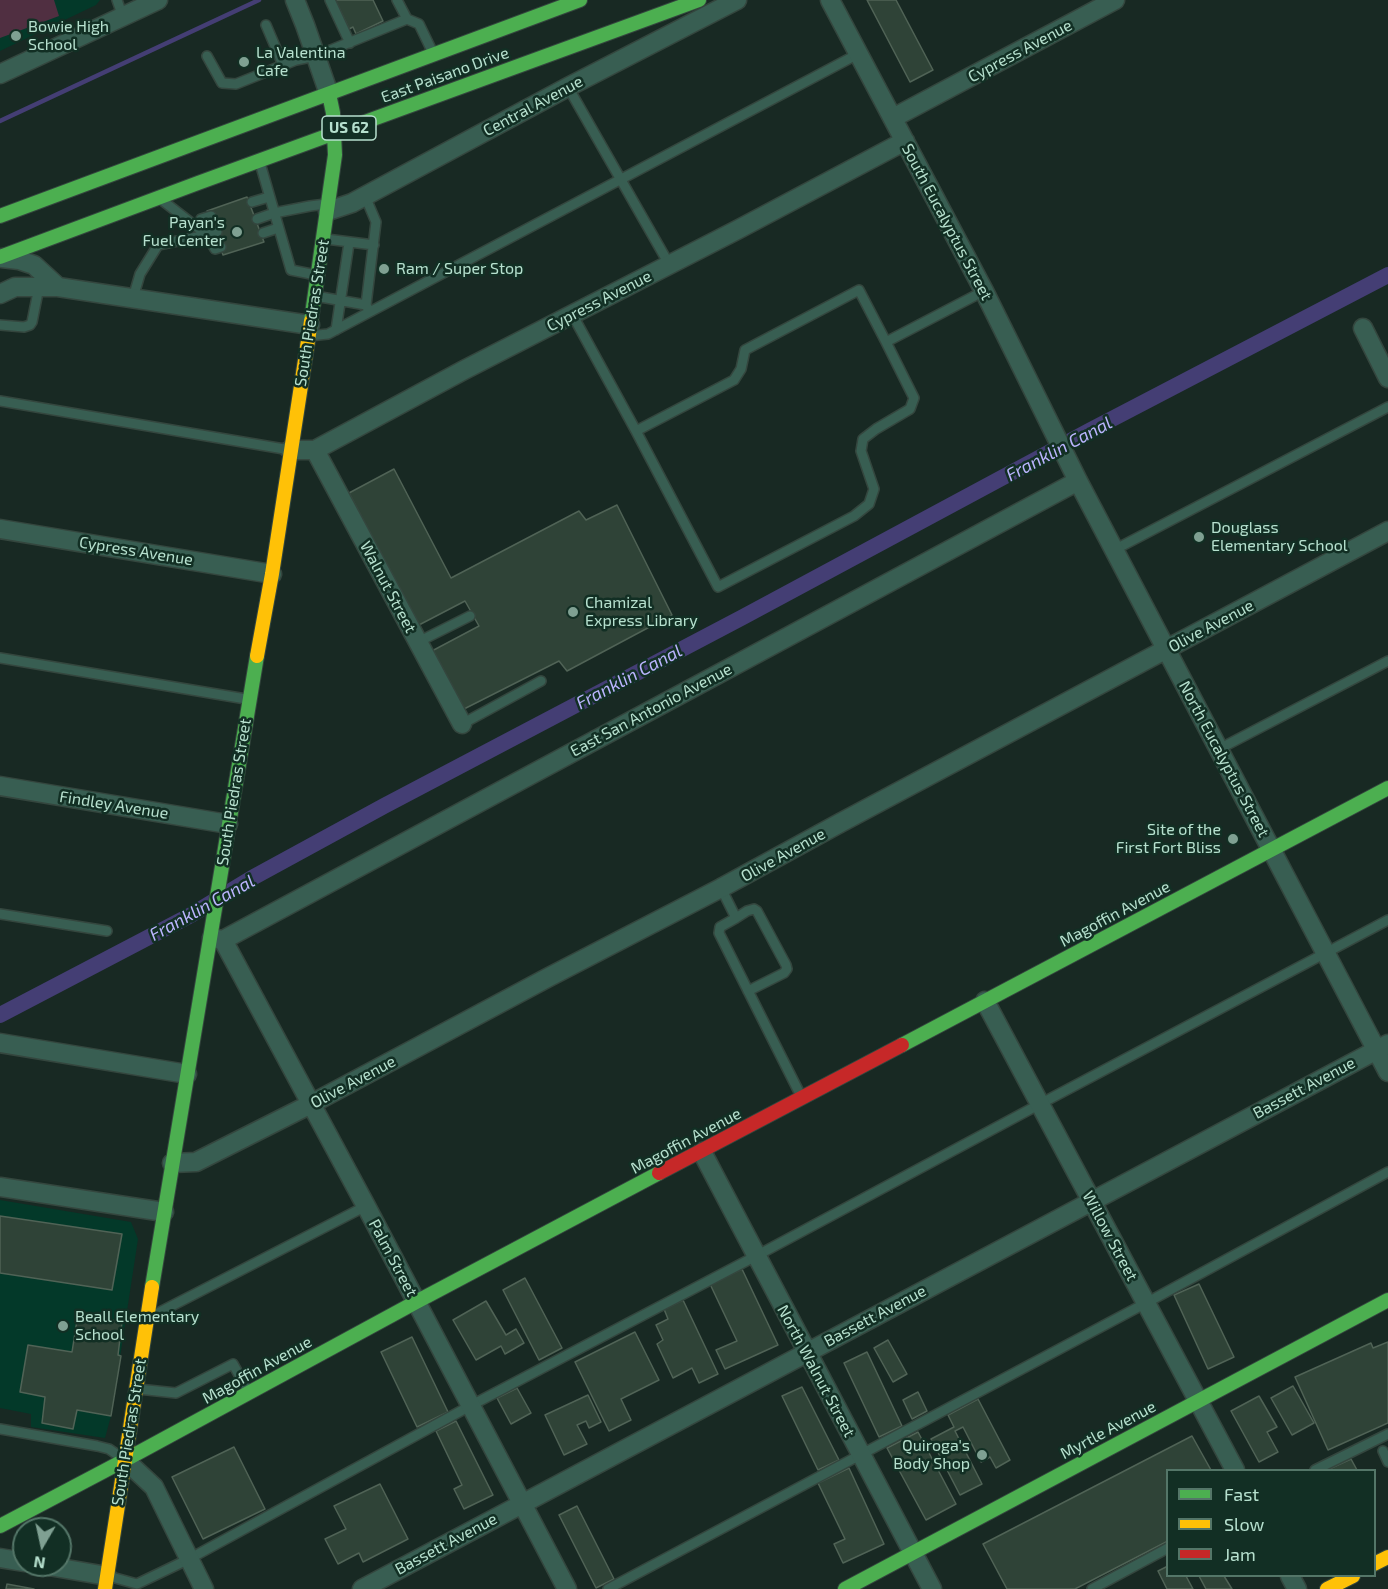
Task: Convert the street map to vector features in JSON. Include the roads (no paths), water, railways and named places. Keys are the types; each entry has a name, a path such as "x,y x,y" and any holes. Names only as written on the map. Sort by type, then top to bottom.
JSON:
{"main road":[{"name":"East Paisano Drive","path":"0,216 434,55 558,4 580,0"},
{"name":"East Paisano Drive","path":"0,257 699,0"},
{"name":"South Piedras Street","path":"106,1582 187,1074 217,939 213,917 272,574 324,238 335,155 335,133 329,94"},
{"name":"Magoffin Avenue","path":"0,1526 416,1302 1388,788"},
{"name":"Myrtle Avenue","path":"844,1589 1388,1300"},
{"path":"1327,1589 1349,1577"}],"street":[{"path":"0,74 120,8 158,0"},
{"name":"South Piedras Street","path":"295,0 329,94"},
{"name":"Central Avenue","path":"328,207 350,204 568,87 737,0"},
{"name":"South Eucalyptus Street","path":"830,0 984,291 1060,445"},
{"name":"Cypress Avenue","path":"893,118 1115,0"},
{"name":"Cypress Avenue","path":"290,450 315,450 905,141"},
{"path":"0,257 34,265 58,287"},
{"path":"0,294 15,287 58,287 133,298 309,331"},
{"path":"1363,328 1388,378"},
{"name":"North Eucalyptus Street","path":"1060,445 1326,953 1382,1047 1388,1072"},
{"name":"Walnut Street","path":"315,450 462,724"},
{"name":"East San Antonio Avenue","path":"217,939 1078,481"},
{"name":"Cypress Avenue","path":"0,529 272,574"},
{"name":"Olive Avenue","path":"172,1164 196,1162 311,1104 721,888 1388,531"},
{"name":"Findley Avenue","path":"0,786 228,824"},
{"name":"Palm Street","path":"217,939 366,1206 567,1589"},
{"name":"Willow Street","path":"986,1001 1234,1469"},
{"path":"0,1044 187,1074"},
{"name":"Bassett Avenue","path":"362,1589 1382,1047"},
{"name":"North Walnut Street","path":"702,1152 932,1589"},
{"path":"0,1187 164,1212"},
{"path":"125,1460 154,1487 204,1589"},
{"path":"72,1573 106,1582"}],"lane":[{"path":"330,0 350,43"},
{"path":"397,0 407,19 419,24 434,55"},
{"path":"207,56 222,83 236,84 296,60 316,56 407,19"},
{"path":"266,25 283,65"},
{"path":"309,331 328,334 336,330 368,308 620,180 858,54"},
{"path":"568,87 669,264"},
{"path":"259,160 291,270 318,275"},
{"path":"365,196 376,222 367,283 368,308"},
{"path":"159,197 212,234"},
{"path":"252,202 269,197"},
{"path":"257,219 310,206 328,207"},
{"path":"211,216 201,219 212,234 215,249 221,247"},
{"path":"263,233 278,228"},
{"path":"133,298 140,274 158,245 212,234"},
{"path":"324,238 374,245"},
{"path":"336,330 350,262 350,243"},
{"path":"0,325 24,327 30,325 39,287"},
{"path":"572,315 718,586 854,516 869,504 874,489 861,451 863,439 910,410 914,398 859,290 745,350 741,369 734,380 636,431"},
{"path":"886,342 984,291"},
{"path":"315,296 368,308"},
{"path":"0,400 290,450"},
{"path":"1114,550 1388,407"},
{"path":"418,642 470,616"},
{"path":"0,658 249,700"},
{"path":"1219,749 1388,661"},
{"path":"462,724 541,681"},
{"path":"721,888 736,918"},
{"path":"748,991 784,973 787,969 754,909 720,927 719,933 748,991 802,1098"},
{"path":"0,914 107,931"},
{"path":"106,1582 137,1584 189,1559 470,1406 1388,920"},
{"path":"608,1589 1388,1172"},
{"path":"147,1319 366,1206"},
{"path":"136,1389 176,1393 233,1364 249,1393"},
{"path":"0,1429 98,1446 109,1449 125,1460"},
{"path":"1317,1469 1388,1434"},
{"path":"1383,1451 1388,1462"},
{"path":"1092,1589 1166,1549"}],"waterway":[{"path":"0,121 259,0"},
{"name":"Franklin Canal","path":"0,1015 191,915 252,878 384,806 1089,431 1388,275"}],"place":[{"name":"Bowie High School","path":"16,36"},
{"name":"La Valentina Cafe","path":"244,62"},
{"name":"Payan's Fuel Center","path":"237,232"},
{"name":"Ram / Super Stop","path":"384,269"},
{"name":"Douglass Elementary School","path":"1199,537"},
{"name":"Chamizal Express Library","path":"573,612"},
{"name":"Site of the First Fort Bliss","path":"1233,839"},
{"name":"Beall Elementary School","path":"63,1326"},
{"name":"Quiroga's Body Shop","path":"982,1455"}]}
